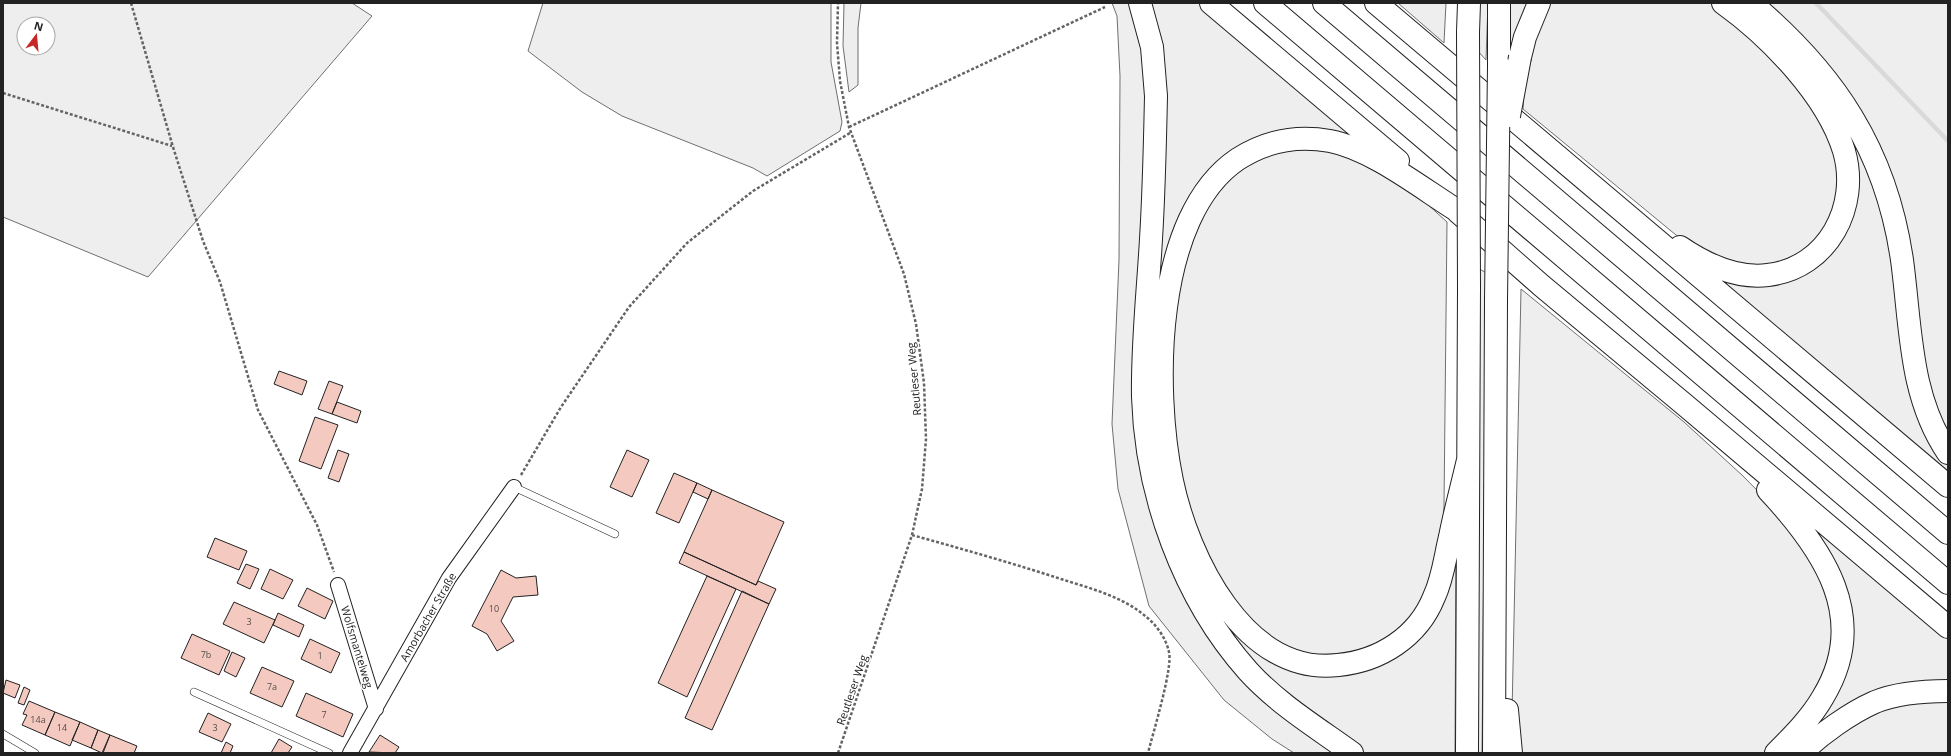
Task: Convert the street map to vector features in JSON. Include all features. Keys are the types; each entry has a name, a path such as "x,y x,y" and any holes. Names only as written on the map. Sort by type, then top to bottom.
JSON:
{"highway":[{"path":"1140,3 1152,47 1156,96 1143,398 1150,454 1160,506 1177,554 1188,578 1215,627 1234,654 1249,672 1278,699 1309,724 1352,753"},
{"path":"1211,3 1458,211 1542,286 1948,627"},
{"path":"1265,3 1948,583"},
{"path":"1324,3 1948,533"},
{"path":"1376,3 1948,486"},
{"path":"1467,753 1469,3"},
{"path":"1494,753 1499,3"},
{"path":"1498,194 1506,131 1520,57 1525,37 1539,3"},
{"path":"1617,206 1699,258 1725,270 1752,275 1780,273 1803,263 1821,249 1836,229 1846,206 1849,183 1844,152 1831,121 1811,90 1781,55 1742,18 1723,3"},
{"path":"1751,3 1793,40 1833,86 1853,116 1875,161 1894,220 1902,260 1909,332 1922,396 1931,420 1948,453"},
{"path":"1458,211 1373,158 1333,142 1306,139 1276,142 1258,148 1232,164 1208,187 1197,203 1179,248 1168,297 1164,335 1162,361 1164,420 1167,451 1173,483 1189,532 1212,582 1236,620 1260,643 1280,656 1311,664 1334,666 1360,662 1376,656 1389,650 1402,640 1424,617 1435,597 1443,572 1468,460"},
{"path":"1685,405 1754,475 1803,530 1824,562 1837,593 1842,616 1844,639 1836,673 1823,698 1815,709 1776,753"},
{"path":"1494,583 1511,753"},
{"path":"1801,753 1838,724 1875,702 1905,695 1932,691 1948,691"}],"street":[{"name":"Amorbacher Straße","path":"350,753 449,578 514,487"},
{"name":"Wolfsmantelweg","path":"338,585 376,709"}],"lane":[{"path":"514,487 615,534"},
{"path":"194,692 329,753"},
{"path":"4,734 35,753"}],"path":[{"path":"131,3 173,147 203,241 220,282 258,410 317,525 338,585"},
{"name":"Reutleser Weg","path":"838,3 837,43 840,81 850,133 904,274 916,324 924,383 926,439 922,490 912,534 838,753"},
{"path":"849,127 1105,7"},
{"path":"3,93 173,147"},
{"path":"514,487 561,407 629,307 687,243 753,191 850,133"},
{"path":"912,534 1025,567 1089,588 1121,601 1144,615 1160,632 1166,642 1170,654 1168,672 1148,753"}],"shaded area":[{"path":"3,3 352,3 372,16 148,277 3,217"},
{"path":"543,3 831,3 831,62 842,122 840,131 767,176 753,168 622,116 582,92 528,51"},
{"path":"844,3 861,3 858,28 858,85 849,92 843,46"},
{"path":"1112,3 1132,3 1147,64 1146,170 1183,587 1338,753 1294,753 1272,739 1224,700 1149,606 1118,489 1112,424 1119,260 1120,76 1117,16"},
{"path":"1147,3 1201,3 1357,134 1343,138 1298,133 1275,135 1263,137 1242,146 1222,161 1207,177 1194,195 1183,217 1158,309 1152,391 1155,429 1162,471 1173,514 1188,556 1209,595 1234,629 1266,654 1303,668 1319,671 1341,671 1364,666 1385,657 1403,646 1417,632 1429,615 1438,597 1445,578 1456,536 1455,753 1362,753 1293,705 1264,680 1223,629 1204,598 1189,568 1173,530 1159,471 1150,400 1162,116 1160,58 1156,30"},
{"path":"1398,3 1446,3 1444,43"},
{"path":"1478,3 1488,3 1486,60 1477,50"},
{"path":"1507,3 1530,3 1510,70"},
{"path":"1545,3 1712,3 1732,19 1775,58 1827,126 1843,193 1815,246 1779,264 1742,266 1702,253 1676,235 1523,109 1527,49"},
{"path":"1743,3 1866,156 1948,463 1948,474 1707,269 1802,270 1855,172"},
{"path":"1767,3 1948,3 1948,440 1930,402 1898,213"},
{"path":"1305,144 1357,157 1425,202 1447,222 1444,506 1442,535 1429,591 1401,630 1364,653 1302,655 1255,631 1218,583 1179,483 1169,393 1179,273 1207,198 1242,163"},
{"path":"1478,268 1488,274 1486,320 1482,753 1474,753"},
{"path":"1521,289 1684,422 1743,476 1791,525 1812,558 1834,613 1833,658 1805,711 1763,753 1516,753 1512,714"},
{"path":"1804,517 1948,637 1948,683 1802,736 1846,662"},
{"path":"1948,698 1948,753 1810,753 1875,710 1903,703"}],"building":[{"path":"279,371 307,381 302,395 274,384"},
{"path":"329,381 343,386 332,414 318,409"},
{"path":"337,402 361,411 357,423 332,414"},
{"path":"315,417 338,425 321,469 299,461"},
{"path":"338,450 349,454 339,482 328,478"},
{"path":"627,450 649,460 632,497 610,487"},
{"path":"674,473 697,483 679,523 656,513"},
{"path":"697,483 712,490 708,499 693,492"},
{"path":"712,490 784,522 756,585 684,552"},
{"path":"215,538 247,551 239,570 207,557"},
{"path":"684,552 756,585 758,581 776,589 769,604 679,563"},
{"path":"246,564 259,569 250,589 237,583"},
{"path":"270,569 293,580 283,599 261,589"},
{"path":"501,570 516,578 536,576 538,595 513,597 501,621 514,641 497,651 487,634 472,626"},
{"path":"707,576 736,589 687,697 658,683"},
{"path":"307,588 333,601 325,619 298,606"},
{"path":"742,591 769,604 712,730 685,718"},
{"path":"234,602 275,620 264,643 223,624"},
{"path":"278,613 304,625 299,637 273,625"},
{"path":"192,634 230,651 219,675 181,658"},
{"path":"310,639 340,653 331,673 301,659"},
{"path":"232,652 245,658 236,677 224,671"},
{"path":"262,667 294,681 282,707 250,693"},
{"path":"6,680 20,685 15,698 3,693"},
{"path":"24,687 30,690 24,705 18,703"},
{"path":"306,693 353,714 343,737 296,716"},
{"path":"29,701 55,712 45,735 22,725 27,715 23,714"},
{"path":"55,712 80,722 70,746 45,735"},
{"path":"208,713 231,724 222,742 199,732"},
{"path":"80,722 98,730 91,748 72,740"},
{"path":"98,730 110,735 102,753 91,748"},
{"path":"110,735 137,746 134,753 103,753"},
{"path":"380,735 399,747 395,753 369,752"},
{"path":"279,739 292,747 288,753 271,753"},
{"path":"226,742 233,746 230,753 221,753"}],"waterway":[{"path":"1816,3 1948,141"}]}
